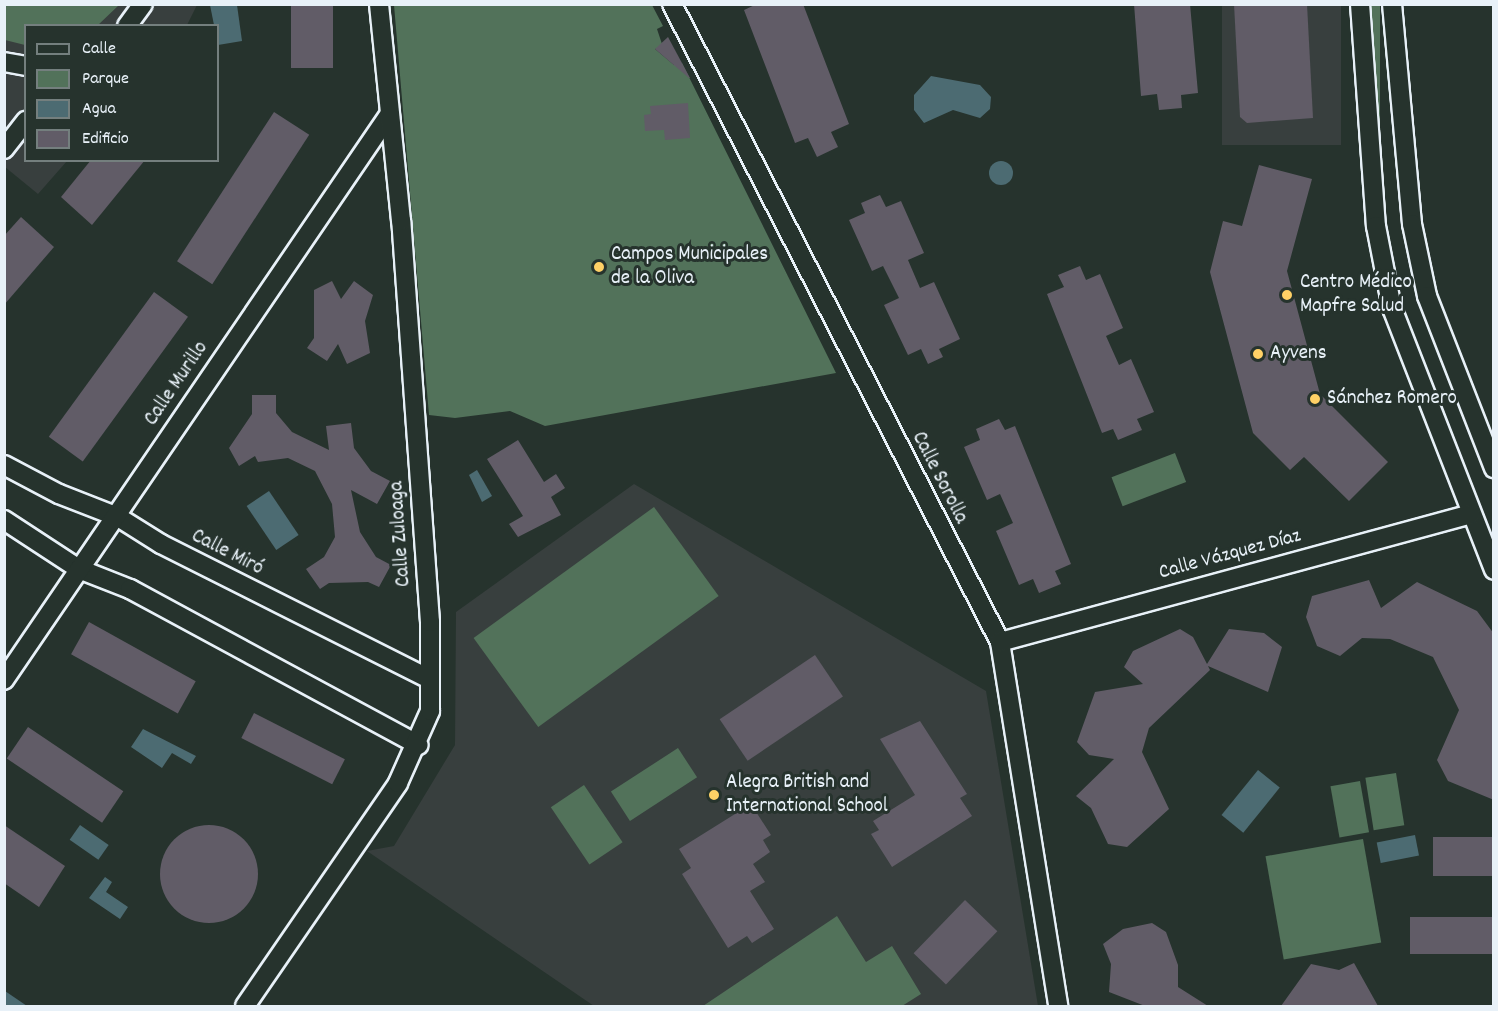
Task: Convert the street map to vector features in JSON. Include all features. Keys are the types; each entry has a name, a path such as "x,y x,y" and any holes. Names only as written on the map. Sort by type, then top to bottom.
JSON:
{"street":[{"path":"128,24 143,4"},
{"name":"Calle Zuloaga","path":"245,1006 419,745 430,711 430,679 397,169 389,115 380,4"},
{"name":"Calle Sorolla","path":"672,4 1000,642 1058,1006"},
{"path":"1360,4 1376,226 1392,308 1494,570"},
{"path":"1392,4 1412,224 1427,296 1494,468"},
{"path":"4,62 24,66"},
{"name":"Calle Murillo","path":"4,680 118,517 389,115"},
{"path":"4,149 24,124"},
{"name":"Calle Miró","path":"4,465 59,495 118,517 172,550 430,679"},
{"name":"Calle Vázquez Díaz","path":"1000,642 1471,514"},
{"path":"4,520 80,570 130,589 419,745"}],"shaded area":[{"path":"4,5 197,5 188,24 24,24 24,162 66,162 38,194 5,167"},
{"path":"1222,5 1341,5 1341,145 1222,145"},
{"name":"Alegra British and International School","path":"634,484 986,691 1038,1006 594,1006 367,851 394,846 455,745 456,612"}],"green space":[{"path":"5,4 119,4 99,24 24,24 24,45 5,40"},
{"name":"Campos Municipales de la Oliva","path":"394,5 652,5 663,26 657,29 663,47 655,49 674,65 682,63 836,373 545,426 510,411 455,418 429,415"},
{"path":"1368,5 1380,5 1380,164 1368,164"},
{"path":"1175,453 1186,482 1123,506 1112,477"},
{"path":"654,507 719,596 538,727 474,638"},
{"path":"678,748 697,777 630,821 611,792"},
{"path":"1396,773 1404,825 1374,830 1365,778"},
{"path":"1360,781 1369,832 1339,837 1330,786"},
{"path":"584,785 623,842 589,865 551,807"},
{"path":"1363,839 1381,942 1284,960 1266,856"},
{"path":"837,916 866,962 892,946 921,994 902,1006 703,1006"}],"water":[{"path":"210,5 237,5 242,41 219,45 219,24 214,24"},
{"path":"931,76 980,85 991,97 990,109 980,118 953,110 924,123 914,110 914,95"},
{"path":"1001,161 1009,165 1013,173 1009,181 1001,185 993,181 989,173 993,165"},
{"path":"477,470 492,496 482,502 469,475"},
{"path":"269,491 299,535 276,550 247,506"},
{"path":"143,729 196,756 191,764 172,753 162,768 131,747"},
{"path":"1258,770 1280,788 1243,833 1221,815"},
{"path":"80,825 109,845 98,860 70,840"},
{"path":"1415,835 1419,856 1381,863 1377,842"},
{"path":"105,877 112,882 106,892 128,907 120,919 89,898"},
{"path":"5,991 27,1006 5,1006"}],"building":[{"path":"291,4 333,4 333,68 291,68"},
{"path":"757,4 803,4 849,124 831,132 838,147 817,157 808,138 795,143 744,10"},
{"path":"1134,4 1190,4 1198,93 1181,95 1182,108 1159,110 1157,94 1141,96"},
{"path":"1234,4 1307,4 1313,118 1247,123 1240,117"},
{"path":"668,37 690,78 655,49"},
{"path":"688,103 690,138 665,140 664,130 645,131 644,115 651,114 650,106"},
{"path":"274,112 309,135 212,284 177,261"},
{"path":"89,162 143,162 92,225 61,197"},
{"path":"1259,165 1312,179 1287,271 1320,394 1388,462 1349,501 1304,457 1290,470 1253,433 1210,272 1223,221 1242,226"},
{"path":"880,195 886,207 901,201 924,253 908,260 920,288 934,282 960,339 939,349 943,357 928,364 921,349 908,355 884,305 899,298 883,266 872,271 849,220 865,213 861,203"},
{"path":"21,217 54,247 4,305 4,236"},
{"path":"1080,266 1086,280 1100,274 1123,328 1106,336 1119,365 1131,359 1154,412 1137,419 1142,430 1118,440 1113,429 1102,433 1047,294 1064,287 1058,275"},
{"path":"332,281 341,299 354,281 373,295 365,321 370,353 347,364 338,344 327,361 307,348 314,338 314,290"},
{"path":"154,292 188,317 83,462 49,437"},
{"path":"252,395 276,395 276,413 292,432 329,450 326,426 351,423 354,448 371,471 390,481 377,504 351,490 360,532 376,557 391,565 379,587 368,582 329,583 320,589 306,569 324,557 335,537 332,504 315,471 288,458 258,462 255,456 239,466 229,448 252,414"},
{"path":"999,419 1005,430 1015,426 1071,564 1055,571 1061,584 1039,593 1033,579 1019,585 996,531 1013,523 1000,494 987,500 964,447 980,440 976,429"},
{"path":"518,440 544,482 556,474 565,488 551,497 561,515 518,537 509,524 523,516 487,459"},
{"path":"1369,580 1381,608 1417,582 1477,611 1494,634 1494,800 1448,781 1437,760 1459,710 1433,657 1390,639 1362,638 1340,656 1317,646 1306,617 1312,596"},
{"path":"89,622 196,681 178,714 71,654"},
{"path":"1180,629 1193,637 1207,664 1229,629 1264,633 1282,647 1268,692 1208,666 1210,670 1149,728 1142,752 1169,809 1127,847 1108,844 1091,808 1076,796 1114,759 1089,755 1077,742 1095,692 1143,684 1124,667 1133,651"},
{"path":"815,655 843,696 748,761 720,719"},
{"path":"254,713 345,759 332,784 241,738"},
{"path":"920,721 967,794 960,798 972,816 892,867 871,834 879,830 873,821 915,795 880,739"},
{"path":"28,727 123,791 102,823 7,759"},
{"path":"751,804 771,835 763,840 770,852 753,864 765,882 750,891 774,929 752,943 747,936 728,948 682,874 691,868 679,849"},
{"path":"4,825 65,866 39,907 4,883"},
{"path":"209,825 228,829 244,839 254,855 258,874 254,893 244,909 228,919 209,923 190,919 174,909 164,893 160,874 164,855 174,839 190,829"},
{"path":"1433,837 1494,837 1494,876 1433,876"},
{"path":"965,900 997,931 946,984 914,953"},
{"path":"1410,917 1494,917 1494,954 1410,954"},
{"path":"1152,923 1166,932 1178,965 1178,987 1208,1006 1145,1006 1109,992 1111,964 1103,944 1123,929"},
{"path":"1354,963 1378,1006 1281,1006 1311,964 1339,970"}],"place":[{"name":"Campos Municipales de la Oliva","path":"599,267"},
{"name":"Centro Médico Mapfre Salud","path":"1287,295"},
{"name":"Ayvens","path":"1258,354"},
{"name":"Sánchez Romero","path":"1315,399"},
{"name":"Alegra British and International School","path":"714,795"}]}
